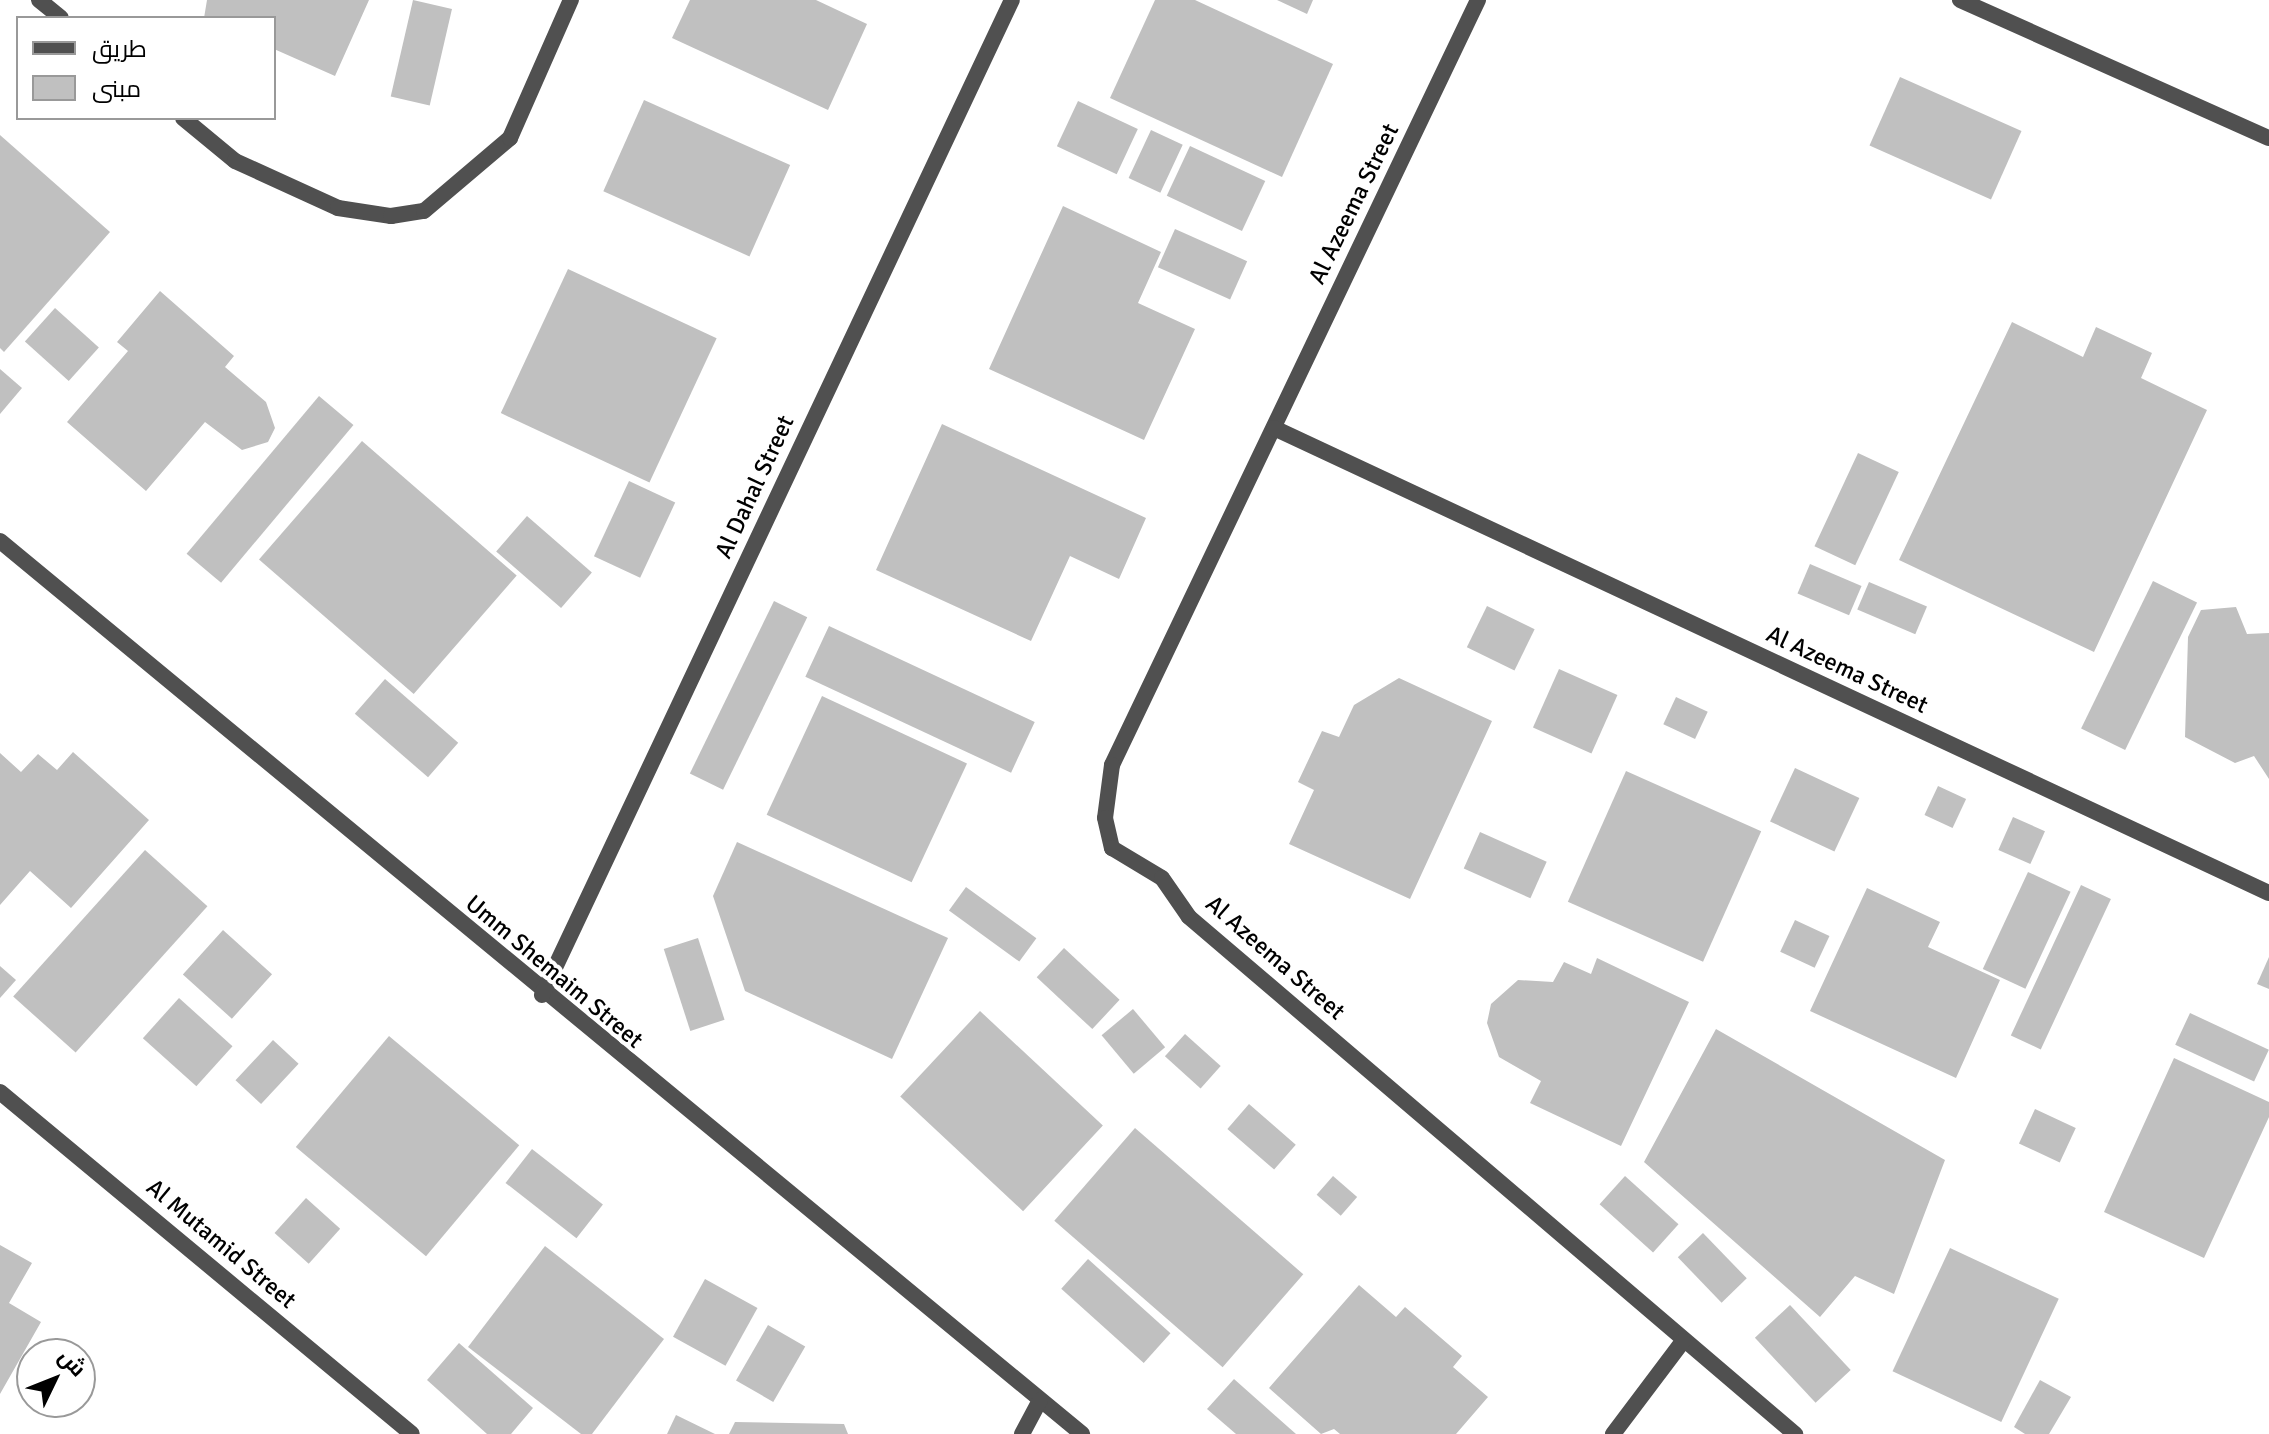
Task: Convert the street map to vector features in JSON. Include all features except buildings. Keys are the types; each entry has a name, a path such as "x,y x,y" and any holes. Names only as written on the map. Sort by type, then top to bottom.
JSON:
{"street":[{"path":"39,0 59,16"},
{"path":"185,120 235,161 338,208 391,216 424,211 510,138 571,0"},
{"name":"Al Dahal Street","path":"542,995 1012,0"},
{"name":"Al Azeema Street","path":"1478,0 1112,765 1104,795 1112,848 1162,878 1189,917 1795,1434"},
{"path":"1960,0 2269,138"},
{"name":"Al Azeema Street","path":"1274,428 2269,893"},
{"name":"Umm Shemaim Street","path":"0,541 542,995 1082,1434"},
{"name":"Al Mutamid Street","path":"0,1092 412,1434"},
{"path":"1613,1434 1683,1341"},
{"path":"1022,1434 1040,1400"}]}
